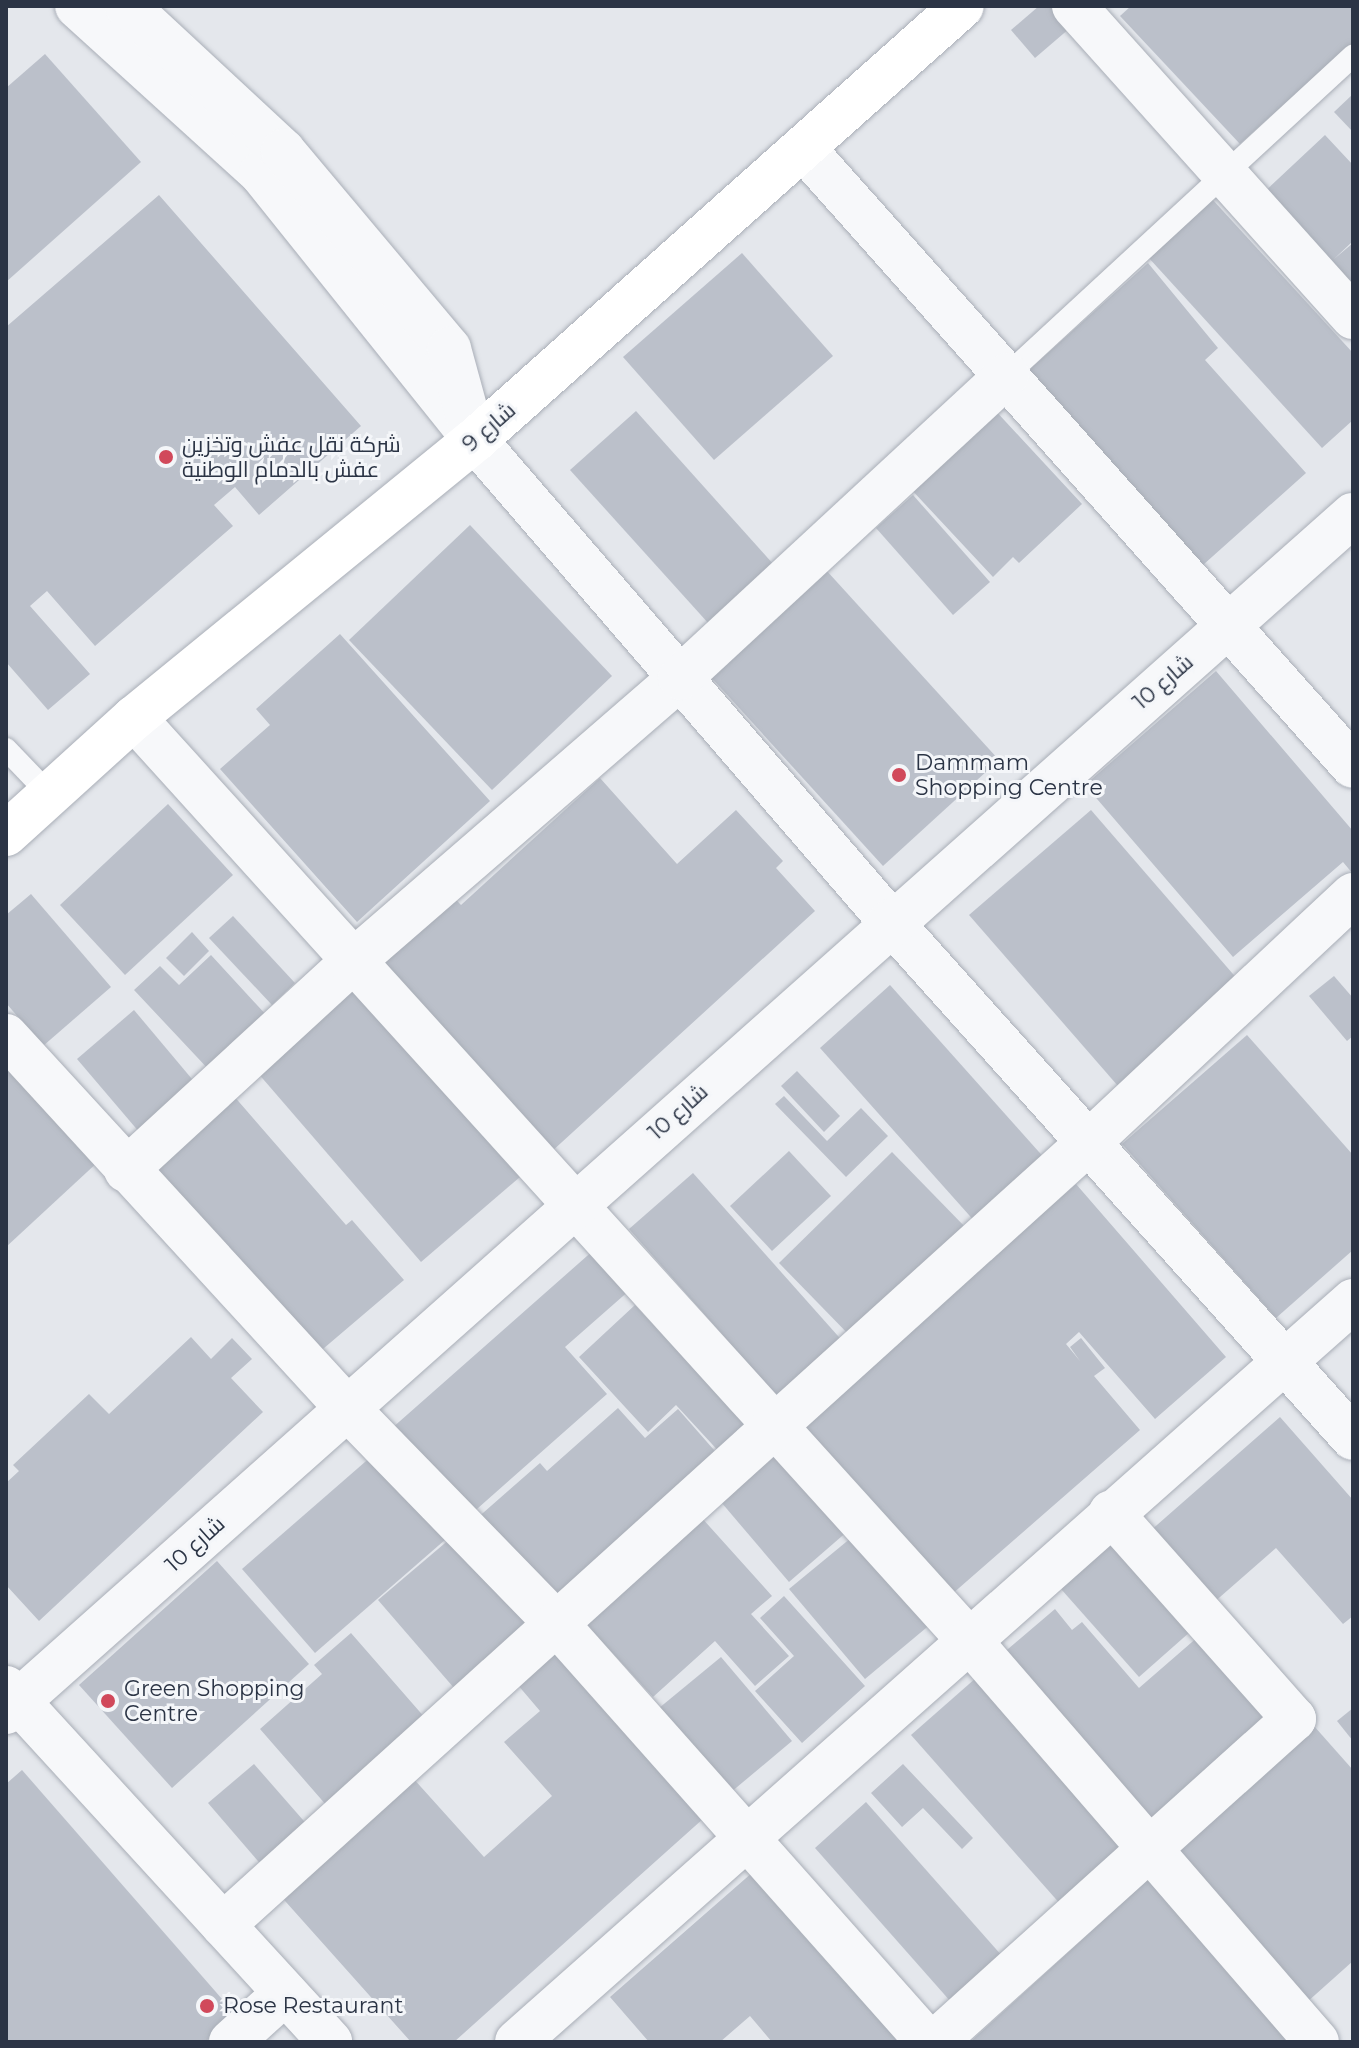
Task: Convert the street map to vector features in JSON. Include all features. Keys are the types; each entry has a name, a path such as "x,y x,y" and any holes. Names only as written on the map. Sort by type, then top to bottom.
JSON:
{"street":[{"path":"77,6 261,173 475,440 680,678 890,921 1353,1438"},
{"path":"127,6 283,151 449,349 475,440"},
{"name":"شارع 9","path":"6,834 134,718 475,440 962,6"},
{"path":"1074,6 1353,317"},
{"path":"803,148 1229,623 1353,766"},
{"path":"126,1170 351,963 680,678 1007,375"},
{"name":"شارع 10","path":"10,1700 347,1408 890,921 1353,515"},
{"path":"134,718 351,963 968,1639 1317,2042"},
{"path":"223,1925 1088,1143 1353,895"},
{"path":"6,1036 347,1408 556,1623 928,2042"},
{"path":"517,2042 968,1639 1353,1301"},
{"path":"935,2042 1148,1846 1294,1719 1111,1513"},
{"path":"10,1700 330,2042"},
{"path":"231,2042 285,1993"}],"lane":[{"path":"1007,375 1353,56"},
{"path":"6,749 50,795"}],"building":[{"path":"1039,6 1052,6 1070,28 1035,58 1011,30"},
{"path":"1131,6 1353,6 1353,42 1240,144 1120,16"},
{"path":"45,54 141,162 6,282 6,88"},
{"path":"1353,94 1353,132 1334,112"},
{"path":"1325,135 1353,165 1353,241 1334,259 1353,243 1353,299 1261,195"},
{"name":"شركة نقل عفش وتخزين عفش بالدمام الوطنية","path":"159,195 361,426 259,515 235,487 214,505 233,526 95,646 47,591 30,606 90,674 48,710 6,662 6,327"},
{"path":"1212,199 1353,353 1353,420 1322,448 1148,257"},
{"path":"742,253 833,356 714,460 623,357"},
{"path":"1148,263 1218,348 1205,360 1306,473 1194,573 1019,379"},
{"path":"993,408 1082,504 1019,563 1013,557 993,577 909,487"},
{"path":"636,411 774,565 709,624 570,470"},
{"path":"913,495 990,582 953,615 876,528"},
{"path":"470,525 612,676 492,790 349,640"},
{"path":"826,570 999,760 883,866 709,675"},
{"path":"340,634 490,801 357,922 220,769 270,725 256,709"},
{"path":"1216,671 1353,831 1353,874 1343,862 1233,957 1085,785"},
{"path":"600,778 677,864 736,810 783,861 776,868 815,911 550,1153 370,957 445,888 461,905"},
{"path":"168,804 233,875 125,975 60,905"},
{"path":"1091,810 1239,981 1118,1086 969,915"},
{"path":"31,894 111,987 43,1046 6,1003 6,915"},
{"path":"233,916 295,983 272,1005 209,938"},
{"path":"192,932 209,951 184,976 166,958"},
{"path":"211,955 269,1018 211,1072 134,990 160,966 179,985"},
{"path":"1334,976 1353,998 1353,1036 1347,1041 1309,996"},
{"path":"890,985 1047,1161 977,1224 820,1048"},
{"path":"356,987 520,1177 421,1262 257,1072"},
{"path":"134,1010 197,1085 140,1133 77,1059"},
{"path":"1247,1035 1353,1155 1353,1250 1276,1318 1122,1144"},
{"path":"6,1058 100,1160 6,1247"},
{"path":"797,1071 840,1116 824,1132 781,1086"},
{"path":"233,1095 346,1225 352,1220 404,1280 310,1360 146,1171"},
{"path":"784,1096 827,1141 861,1108 888,1136 846,1177 775,1104"},
{"path":"789,1151 831,1196 772,1251 730,1206"},
{"path":"892,1152 969,1231 856,1342 779,1263"},
{"path":"693,1173 846,1345 782,1402 629,1229"},
{"path":"1076,1184 1226,1357 1155,1419 1079,1332 1066,1344 1080,1361 1070,1347 1081,1338 1105,1368 1094,1376 1140,1430 951,1595 803,1425"},
{"path":"604,1241 639,1282 565,1347 607,1394 469,1516 391,1429"},
{"path":"635,1305 671,1344 761,1421 723,1456 676,1405 648,1432 579,1357"},
{"path":"191,1337 211,1359 232,1338 252,1359 231,1378 263,1412 39,1621 6,1585 6,1483 19,1471 13,1465 89,1394 109,1414"},
{"path":"618,1408 645,1438 678,1409 721,1458 553,1608 475,1520 540,1463 547,1471"},
{"path":"1280,1417 1353,1500 1353,1616 1343,1624 1276,1548 1212,1604 1149,1532"},
{"path":"781,1451 849,1530 789,1582 721,1502"},
{"path":"373,1455 446,1539 315,1653 242,1569"},
{"path":"701,1517 772,1596 751,1614 789,1656 755,1686 715,1641 653,1697 584,1622"},
{"path":"857,1533 932,1623 865,1679 789,1589"},
{"path":"1121,1536 1199,1624 1139,1677 1061,1589"},
{"path":"451,1538 527,1625 454,1688 378,1600"},
{"path":"217,1561 309,1664 172,1788 79,1685"},
{"path":"784,1596 865,1686 802,1743 755,1691 794,1656 760,1618"},
{"path":"1055,1609 1072,1630 1082,1622 1139,1688 1207,1629 1278,1721 1143,1836 994,1661"},
{"path":"351,1633 426,1719 327,1806 260,1729 322,1674 314,1665"},
{"path":"554,1650 704,1818 454,2042 411,2042 269,1883 403,1767 484,1857 552,1796 504,1742 540,1711 517,1684"},
{"path":"721,1657 792,1741 724,1798 653,1713"},
{"path":"985,1670 1135,1841 1062,1906 911,1735"},
{"path":"1353,1708 1353,1741 1337,1721"},
{"path":"1306,1717 1353,1770 1353,1961 1306,2003 1168,1847"},
{"path":"254,1764 310,1828 264,1868 208,1803"},
{"path":"903,1764 973,1838 962,1849 923,1808 902,1827 871,1793"},
{"path":"22,1770 236,2015 205,2042 6,2042 6,1784"},
{"path":"866,1802 1003,1957 951,2002 815,1848"},
{"path":"753,1872 902,2042 772,2042 750,2016 720,2042 649,2042 610,1997"},
{"path":"1155,1873 1295,2042 970,2042"}],"place":[{"name":"شركة نقل عفش وتخزين عفش بالدمام الوطنية","path":"166,457"},
{"name":"Dammam Shopping Centre","path":"899,775"},
{"name":"Green Shopping Centre","path":"108,1701"},
{"name":"Rose Restaurant","path":"207,2006"}]}
